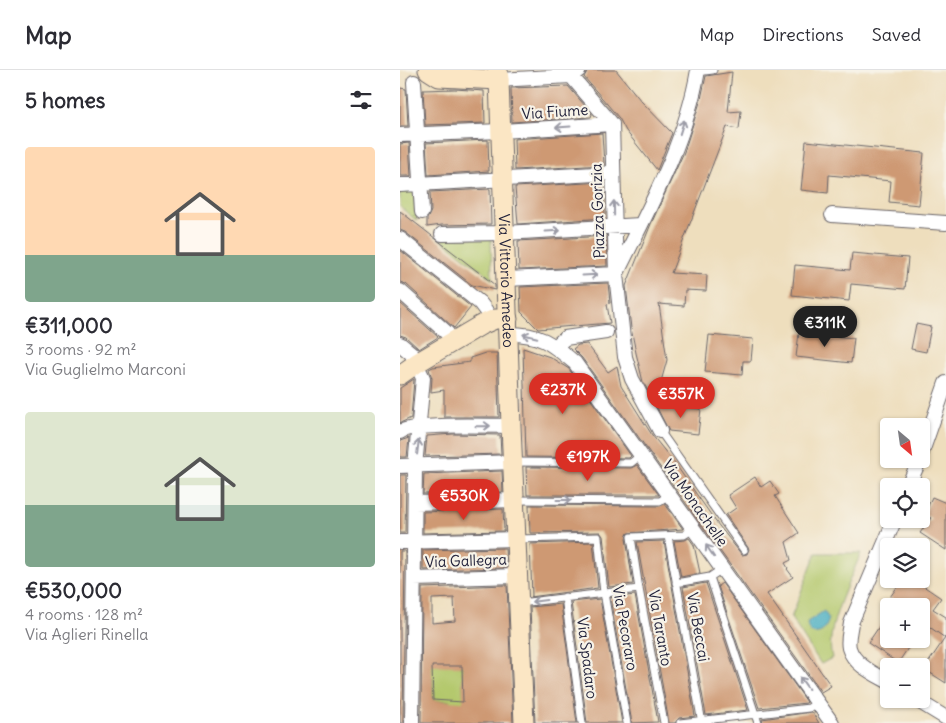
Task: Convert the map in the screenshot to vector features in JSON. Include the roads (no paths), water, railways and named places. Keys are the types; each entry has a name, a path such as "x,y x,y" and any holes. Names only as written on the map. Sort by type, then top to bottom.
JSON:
{"street":[{"name":"Piazza Gorizia","path":"616,274 666,173 689,106 698,71"},
{"path":"422,212 417,134 418,76 439,77 572,72 612,124"},
{"name":"Via Vittorio Amedeo","path":"499,75 511,426 524,723"},
{"name":"Piazza Gorizia","path":"612,124 616,274"},
{"name":"Via Fiume","path":"417,134 612,124"},
{"path":"400,134 417,134"},
{"path":"400,185 613,173"},
{"path":"832,215 946,223"},
{"path":"442,234 505,233 640,225"},
{"path":"400,239 480,303 486,311 489,322"},
{"path":"506,279 616,274 625,357 632,379 660,431"},
{"path":"400,291 447,333 452,342"},
{"path":"400,375 416,363 495,319 508,327"},
{"name":"Via Monachelle","path":"508,327 549,342 575,363 695,528 817,702 827,721"},
{"path":"556,347 565,338 606,332"},
{"path":"400,344 411,353 423,378 416,467 414,579 407,616 407,660 412,723"},
{"path":"930,429 946,384"},
{"path":"400,432 404,429 420,427 511,426"},
{"path":"400,466 416,467 514,462"},
{"path":"415,502 515,500"},
{"path":"880,676 861,664 849,648 848,637 851,623 891,528"},
{"path":"400,542 516,539"},
{"name":"Via Gallegra","path":"414,579 518,576"},
{"path":"930,708 946,718"}],"lane":[{"path":"698,71 713,70"},
{"path":"660,431 744,550"},
{"path":"514,462 630,463 641,455"},
{"path":"515,500 660,501 670,494"},
{"path":"668,536 684,535 695,528"},
{"name":"Via Taranto","path":"664,723 639,589 632,537 668,536"},
{"name":"Via Beccai","path":"668,536 702,722"},
{"name":"Via Pecoraro","path":"516,539 598,537 604,593 627,723"},
{"path":"676,583 710,577 722,569"},
{"path":"710,577 758,723"},
{"path":"519,603 639,589"},
{"name":"Via Spadaro","path":"565,597 582,723"},
{"path":"680,723 702,722 808,708 817,702"}],"water":[{"path":"824,611 829,619 825,628 819,633 812,633 808,628 807,622"}]}
